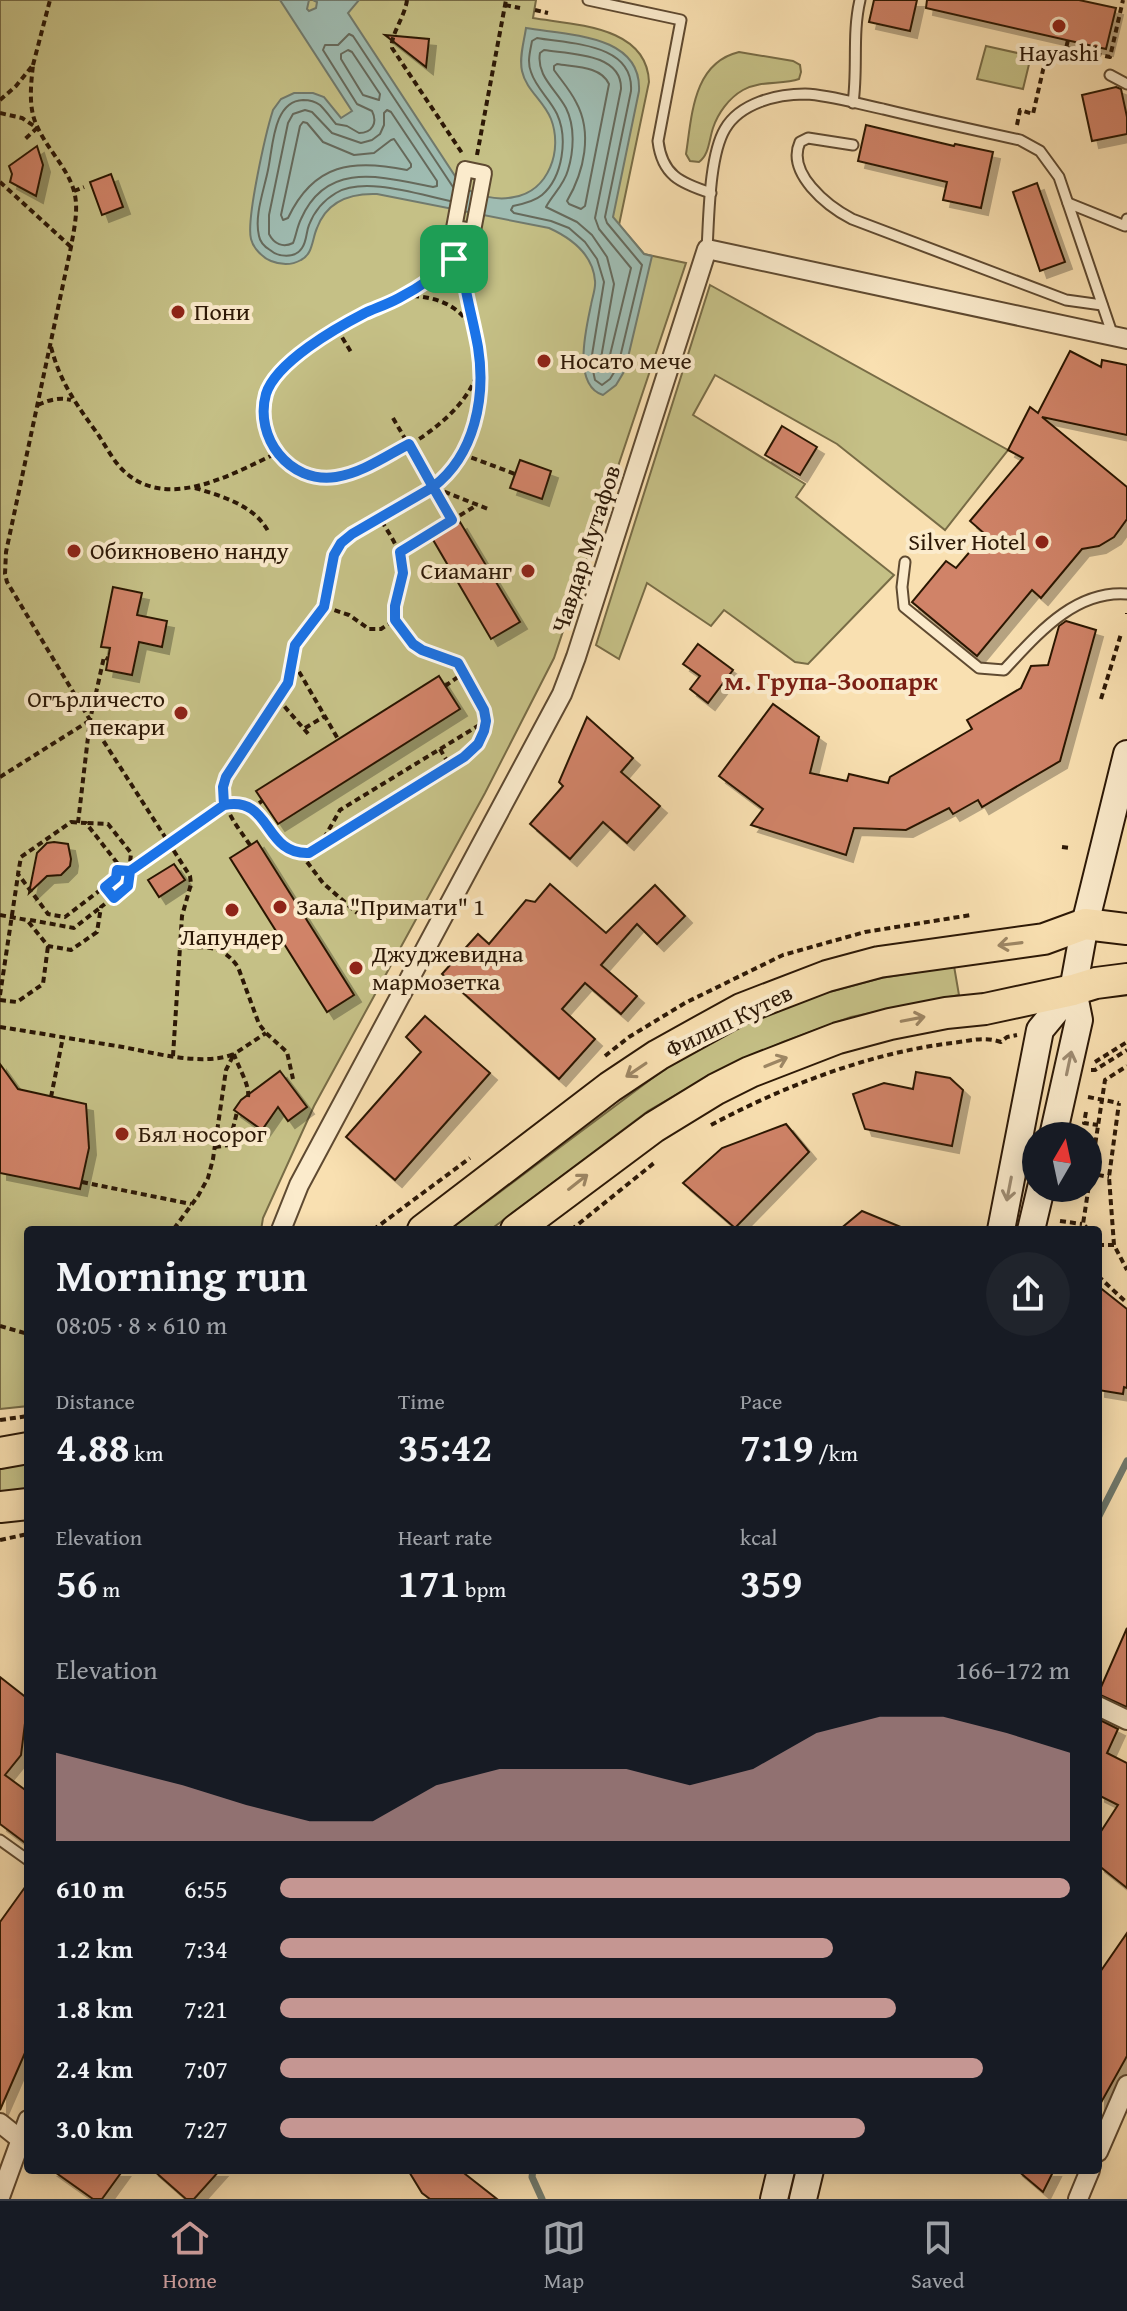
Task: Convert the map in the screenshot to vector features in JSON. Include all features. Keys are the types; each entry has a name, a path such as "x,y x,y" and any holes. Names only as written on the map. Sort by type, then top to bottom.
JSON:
{"main road":[{"path":"1056,1122 1079,1020 1073,990 1085,924 1127,754"},
{"path":"1085,924 1127,929"},
{"name":"Филип Кутев","path":"428,1226 610,1087 658,1055 741,1009 850,968 914,956 1044,939 1085,924"},
{"path":"521,1226 654,1127 750,1072 838,1038 890,1024 985,1009 1096,983 1127,979"},
{"path":"1002,1226 1040,1030 1073,990"},
{"path":"1032,1226 1038,1202"},
{"path":"0,1453 24,1449"},
{"path":"0,1507 24,1504"},
{"path":"774,2199 780,2174"},
{"path":"803,2199 809,2174"}],"street":[{"path":"707,249 1120,338"},
{"name":"Чавдар Мутафов","path":"283,1226 299,1185 562,694 707,249"},
{"path":"1102,1708 1127,1720"},
{"path":"1102,2143 1127,2085"},
{"path":"0,2123 20,2139"},
{"path":"0,2197 24,2130"},
{"path":"1078,2199 1088,2174"}],"lane":[{"path":"588,0 681,20 658,141 660,156 665,167 676,178 711,193"},
{"path":"853,103 856,87 855,20 860,0"},
{"path":"1110,75 1127,84"},
{"path":"707,249 717,148 725,129 737,115 753,105 784,96 806,94 853,103 1020,140 1040,151 1059,177 1102,305 1120,338"},
{"path":"853,145 808,138 800,142 796,150 812,189 834,210 1066,300 1102,305"},
{"path":"1068,203 1125,226 1127,219"},
{"path":"905,562 902,587 904,607 979,668 1004,670 1036,635 1064,612 1113,593 1127,594"},
{"path":"0,1840 24,1857"}],"path":[{"path":"50,0 33,65 32,106 37,128 74,191 76,212 6,552 5,574 11,590 90,720 190,876 191,884 182,916 173,1056"},
{"path":"407,0 401,24 392,39 392,48 474,171 505,2 520,8"},
{"path":"1066,48 1110,57 1123,0"},
{"path":"535,10 548,13"},
{"path":"1016,127 1020,110 1033,114 1046,57 1063,61 1068,40"},
{"path":"0,100 33,65"},
{"path":"0,113 22,118 37,128"},
{"path":"25,139 37,128"},
{"path":"2,181 13,195 71,247"},
{"path":"74,191 84,187"},
{"path":"13,195 20,188"},
{"path":"250,845 224,805 223,787 226,777 288,683 295,645 324,607 337,548 352,534 433,487 452,470 476,419 479,360 465,295 460,250 439,273 337,329 300,354 271,383 265,402 264,423 270,443 300,472 332,478 355,472 409,444 440,422 466,398 476,380 479,360"},
{"path":"398,298 424,296 444,302 467,321 476,339"},
{"path":"337,329 351,352"},
{"path":"51,345 59,375 73,401 128,475 148,485 160,488 193,487 222,478 277,453"},
{"path":"38,405 65,398 73,401"},
{"path":"393,418 453,523"},
{"path":"462,454 515,474"},
{"path":"193,487 241,506 256,516 268,531"},
{"path":"433,487 488,509"},
{"path":"400,552 453,523 477,505"},
{"path":"299,853 317,850 464,757 478,744 486,721 484,710 465,672 454,660 413,644 395,620 403,573 400,552 379,517"},
{"path":"324,607 349,615 369,629 381,629 395,620"},
{"path":"1101,699 1121,634"},
{"path":"78,823 90,720 104,657 108,659"},
{"path":"292,661 338,739"},
{"path":"445,686 465,672"},
{"path":"278,699 310,736"},
{"path":"305,728 325,716"},
{"path":"0,777 90,720"},
{"path":"317,850 340,810 486,721"},
{"path":"440,749 450,766"},
{"path":"251,809 262,801"},
{"path":"117,870 130,871 224,805 232,804 260,815 280,845 299,853 323,883 357,913"},
{"path":"0,915 12,918 74,928 114,898 128,886 131,853 108,824 71,822 21,857 18,874 12,918 0,997 17,1002 43,984 48,946"},
{"path":"18,874 48,914 65,917 105,887 116,878 118,864 86,823"},
{"path":"1062,847 1070,848"},
{"path":"105,887 114,898"},
{"path":"27,920 48,946 71,950 97,932 101,907"},
{"path":"180,947 226,952 238,967 259,1024 287,1052 293,1079"},
{"path":"0,1027 208,1060 234,1054 266,1033"},
{"path":"51,1097 63,1037"},
{"path":"700,1132 808,1081 880,1057 989,1038 1001,1042 1007,1037"},
{"path":"1085,1069 1127,1042"},
{"path":"1095,1070 1127,1050"},
{"path":"234,1054 249,1089 248,1097"},
{"path":"176,1226 208,1178 226,1070 234,1054"},
{"path":"1098,1122 1105,1080 1127,1066 1120,1054"},
{"path":"1088,1097 1119,1103 1109,1177 1114,1245 1127,1270"},
{"path":"215,1147 229,1145 237,1112"},
{"path":"1116,1123 1126,1124"},
{"path":"576,1226 661,1157"},
{"path":"1102,1176 1109,1177"},
{"path":"82,1182 191,1204"},
{"path":"1060,1221 1083,1224 1086,1202"},
{"path":"1102,1245 1114,1245"},
{"path":"1102,1280 1127,1303"},
{"path":"0,1326 24,1333"},
{"path":"0,1420 24,1417"},
{"path":"0,1540 24,1535"}],"shaded area":[{"path":"0,0 536,0 533,18 606,32 636,49 645,63 649,82 619,225 644,254 686,263 554,658 485,793 314,1106 262,1226 24,1226 24,1406 0,1409"},
{"path":"986,46 1031,56 1023,89 977,79"},
{"path":"739,52 793,61 800,65 799,79 757,85 738,93 718,117 702,159 699,162 690,161 686,154 698,92 712,67"},
{"path":"710,285 1008,450 945,530 837,444 715,375 693,415 805,484 796,497 894,575 808,664 795,662 724,610 711,626 647,583 619,659 596,645"},
{"path":"954,966 959,995 851,1017 783,1042 716,1072 648,1111 495,1226 454,1226 670,1065 752,1019 803,999 881,978"},
{"path":"24,1464 24,1489 0,1492 0,1469"}],"water":[{"path":"280,0 309,0 309,11 316,8 317,2 313,0 359,0 348,13 461,185 479,195 493,198 514,197 536,187 554,156 551,119 527,84 522,71 521,55 526,28 599,41 628,58 637,72 639,91 613,217 644,254 652,256 625,370 616,385 603,395 593,389 587,380 584,355 595,287 593,271 580,248 549,228 367,194 341,200 327,211 310,250 301,260 290,264 279,263 268,260 259,252 251,239 251,214 273,110 281,99 294,93 313,93 324,97 341,118 352,111"}],"building":[{"path":"874,0 917,0 910,31 869,22"},
{"name":"Hayashi","path":"927,0 1079,0 1116,8 1106,49 926,8"},
{"path":"385,35 429,39 426,67"},
{"path":"1116,87 1121,89 1127,134 1092,141 1082,95"},
{"path":"866,125 993,152 981,208 943,200 947,182 858,161"},
{"path":"37,146 43,165 36,196 10,182 12,174 9,166"},
{"path":"111,174 123,207 102,215 90,182"},
{"path":"1037,183 1065,262 1040,271 1013,192"},
{"name":"Silver Hotel","path":"1070,351 1101,367 1102,360 1127,365 1127,435 1042,417 1127,487 1127,519 1114,537 1099,546 1082,549 1041,598 1032,590 977,656 912,602 946,561 956,568 985,534 970,521 1023,458 1008,450 1030,407 1038,413"},
{"path":"782,426 817,447 800,475 765,455"},
{"path":"520,460 551,471 542,499 510,488"},
{"path":"460,522 520,622 491,639 432,538"},
{"path":"113,587 142,593 137,615 167,621 162,647 139,642 132,675 106,670 110,648 101,647"},
{"path":"1066,621 1096,630 1060,761 982,807 978,800 953,814 949,808 906,830 854,828 846,855 751,825 763,809 719,776 773,704 819,737 810,773 847,781 849,774 888,783 890,777 972,729 967,720 1021,688 1031,666 1048,665 1059,626"},
{"path":"698,644 733,670 708,703 690,689 700,676 683,664"},
{"path":"439,676 460,709 278,824 256,791"},
{"path":"587,717 633,758 621,772 660,806 627,843 603,822 570,859 530,824 563,786 559,782"},
{"name":"Зала \"Примати\" 1","path":"257,841 354,995 327,1012 230,858"},
{"path":"47,843 68,844 70,866 61,875 47,876 29,893 37,853"},
{"path":"174,864 185,880 159,897 148,880"},
{"path":"550,884 606,933 655,885 685,916 657,944 637,924 601,965 637,996 621,1014 585,983 562,1009 595,1039 559,1079 442,974 478,934 489,944 526,900 535,902"},
{"path":"425,1016 490,1073 395,1180 346,1137 421,1052 406,1037"},
{"path":"0,1064 18,1089 86,1104 89,1148 80,1189 0,1173"},
{"path":"280,1071 307,1107 288,1121 278,1107 262,1130 234,1110 241,1100"},
{"path":"916,1072 950,1078 963,1090 952,1146 865,1129 853,1094 884,1083 913,1089"},
{"path":"786,1124 809,1152 737,1226 733,1226 683,1183 722,1148"},
{"path":"862,1211 898,1226 844,1226"},
{"path":"1102,1289 1127,1309 1127,1388 1124,1387 1123,1394 1102,1391"},
{"path":"1127,1628 1127,1707 1102,1696 1102,1685"},
{"path":"0,1677 24,1696 21,1755 5,1775 24,1789 24,1842 0,1824"},
{"path":"1102,1721 1118,1729 1107,1753 1127,1763 1127,1888 1102,1868 1102,1830 1118,1805 1102,1797"},
{"path":"24,1889 24,2055 0,2110 0,1922"},
{"path":"1127,1933 1127,2056 1102,2101 1102,1969"},
{"path":"58,2174 120,2174 102,2199 93,2199"},
{"path":"158,2174 216,2174 194,2199 186,2199"},
{"path":"410,2174 465,2174 497,2199 430,2199 422,2193"},
{"path":"1022,2174 1052,2174 1043,2192"}],"waterway":[{"path":"1102,1510 1127,1461"},
{"path":"532,2174 542,2199"}],"place":[{"name":"Hayashi","path":"1059,26"},
{"name":"Пони","path":"178,312"},
{"name":"Носато мече","path":"544,361"},
{"name":"Silver Hotel","path":"1042,542"},
{"name":"Обикновено нанду","path":"74,551"},
{"name":"Сиаманг","path":"528,571"},
{"name":"Огърличесто пекари","path":"181,713"},
{"name":"Зала \"Примати\" 1","path":"280,907"},
{"name":"Лапундер","path":"232,910"},
{"name":"Джуджевидна мармозетка","path":"356,968"},
{"name":"Бял носорог","path":"122,1134"}],"district":[{"name":"м. Група-Зоопарк","path":"831,681"}],"route":[{"path":"454,259 439,273 337,329 300,354 271,383 265,402 264,423 270,443 283,460 300,472 321,477 342,476 409,444 433,487 341,543 334,555 324,607 295,645 288,683 226,777 224,805 130,871 128,886 114,898 105,887 116,878 117,870 130,871 156,852 224,805 242,805 251,809 260,815 280,845 305,854 317,850 464,757 478,744 486,721 484,710 465,672 454,660 434,655 413,644 398,625 394,613 403,573 400,552 452,520 433,487 444,479 459,459 476,419 478,350 465,295 460,250 454,259"}]}
